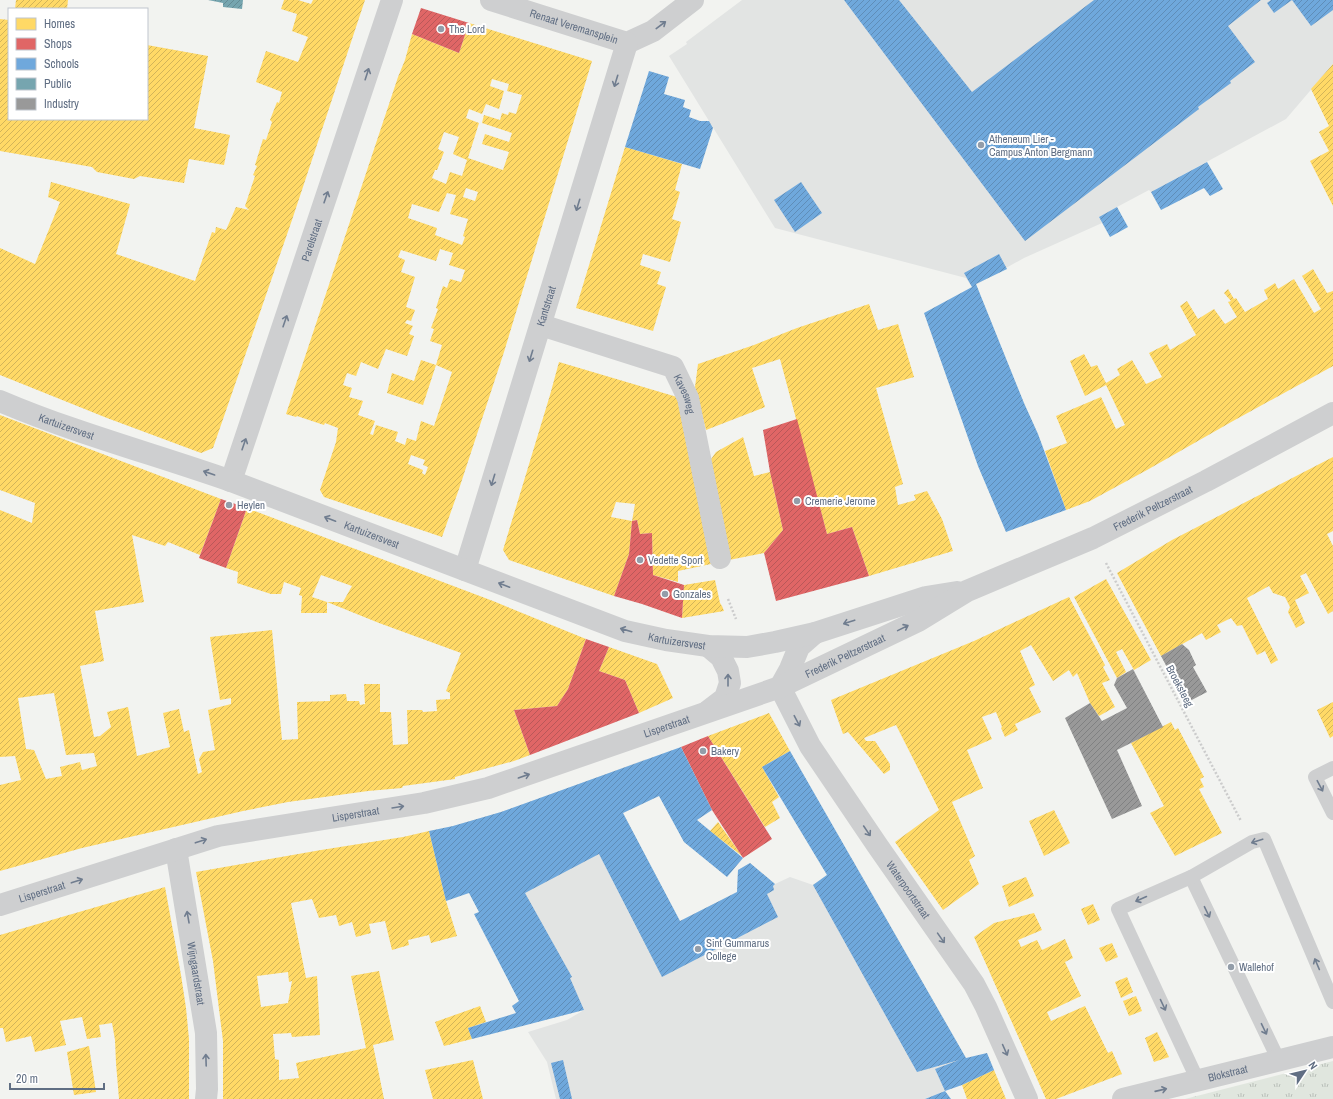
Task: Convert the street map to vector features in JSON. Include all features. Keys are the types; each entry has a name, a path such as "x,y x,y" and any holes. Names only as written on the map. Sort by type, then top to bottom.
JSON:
{"street":[{"name":"Parelstraat","path":"231,481 392,0"},
{"name":"Renaat Veremansplein","path":"492,0 627,43 653,31 693,0"},
{"name":"Kantstraat","path":"465,570 627,43"},
{"name":"Kavesweg","path":"541,326 673,367 688,398 720,558"},
{"name":"Kartuizersvest","path":"0,401 121,445 184,464 231,481 625,631 666,640 708,646 747,647"},
{"name":"Frederik Peltzerstraat","path":"780,687 918,621 967,591 1093,538 1206,481 1333,412"},
{"name":"Frederik Peltzerstraat","path":"747,647 815,633 926,597 967,591"},
{"name":"Frederik Peltzerstraat","path":"780,687 790,669 799,647 815,633"},
{"name":"Lisperstraat","path":"708,646 721,657 728,670 730,683 725,698 708,711"},
{"name":"Lisperstraat","path":"0,905 218,836 424,803 488,788 780,687"},
{"name":"Waterpoortstraat","path":"780,687 810,746 974,984 986,1007 1027,1099"},
{"name":"Wijngaardstraat","path":"176,849 206,1033 206,1099"},
{"name":"Blokstraat","path":"1123,1099 1333,1048"}],"lane":[{"path":"1333,768 1315,777 1333,812"},
{"path":"1198,1081 1118,909 1190,877 1252,842 1264,838 1333,1000"},
{"path":"1190,877 1279,1061"}],"path":[{"name":"Broeksteeg","path":"1093,538 1252,842"}],"shaded area":[{"name":"Atheneum Lier - Campus Anton Bergmann","path":"742,0 1333,0 1333,64 1286,119 1151,192 1149,190 1099,217 1102,223 1024,258 972,287 966,278 775,228 669,56 687,44 686,42"},
{"name":"Sint Gummarus College","path":"646,759 659,796 623,813 680,921 737,892 738,870 750,863 775,884 790,877 813,885 851,857 966,1058 935,1069 945,1091 925,1099 556,1099 547,1062 528,1032 567,1020 584,1010 516,1013 512,1006 519,1001 479,912 453,826 501,812 550,795"}],"green space":[{"path":"1333,1061 1333,1099 1185,1099"}],"building: Homes":[{"path":"16,0 68,0 67,8 15,8"},
{"path":"284,0 298,0 311,4 313,0 365,0 292,220 213,448 201,453 107,418 0,375 0,248 35,264 60,202 48,197 51,182 130,204 116,254 195,281 212,232 215,233 216,227 226,230 236,207 249,210 245,206 255,176 253,175 257,166 255,165 263,139 266,140 272,122 270,120 277,102 279,103 282,92 256,82 266,51 298,62 308,37 292,31 297,14 281,9"},
{"path":"0,19 8,20 8,120 148,120 148,45 208,56 194,128 230,135 224,165 189,159 184,183 140,176 134,179 97,172 92,167 0,151"},
{"path":"469,23 592,61 504,352 442,537 324,497 320,490 336,442 338,428 325,423 324,425 286,414 398,77 405,60 412,34 459,53","holes":["492,79 509,84 507,91 522,95 516,114 509,112 508,115 502,113 500,120 484,115 482,123 512,133 509,142 485,134 482,144 509,152 503,170 468,158 479,123 466,118 469,109 482,114 486,104 499,109 504,91 490,86","444,132 459,137 453,154 467,160 462,176 450,172 446,184 432,178 444,152 438,149","466,188 478,192 475,201 463,197","447,193 456,195 450,214 468,219 462,245 435,235 437,228 408,218 412,204 439,212","440,249 453,253 449,265 465,270 461,282 450,279 447,288 443,286 436,308 438,309 431,328 434,329 430,341 442,345 436,365 452,372 434,426 421,421 416,441 407,438 405,445 395,441 398,432 376,425 373,435 370,434 375,421 358,415 363,401 349,397 352,388 343,385 347,373 356,376 361,362 378,369 386,349 407,356 414,336 409,334 413,326 405,323 407,320 411,321 415,310 406,307 415,277 401,272 405,260 398,257 401,250 436,261","411,455 425,460 423,465 428,467 425,475 422,473 423,470 408,464"]},
{"path":"1333,64 1333,206 1310,161 1329,151 1319,132 1329,126 1311,89"},
{"path":"625,147 682,164 675,190 680,192 672,219 681,222 670,262 643,254 640,265 661,272 657,284 666,287 653,331 576,308"},
{"path":"1313,269 1327,293 1333,291 1333,366 1090,501 1066,510 1045,451 1067,443 1056,416 1101,397 1116,429 1125,425 1106,385 1085,396 1070,361 1084,354 1091,367 1097,365 1106,383 1120,375 1117,369 1132,360 1146,384 1162,377 1149,353 1167,344 1170,350 1196,335 1180,306 1187,301 1198,319 1214,309 1225,324 1237,317 1228,302 1231,301 1224,293 1228,289 1245,312 1268,299 1264,290 1275,283 1278,289 1294,279 1314,313 1321,309 1302,276"},
{"path":"869,304 878,330 898,324 914,377 876,388 903,484 895,487 898,505 916,500 914,495 927,491 942,519 953,551 869,576 852,527 827,534 780,359 752,368 765,407 706,430 695,387 698,364"},
{"path":"421,360 436,365 423,405 387,393 392,373 414,381"},
{"path":"559,362 677,397 711,564 678,571 678,582 653,575 652,533 640,534 637,520 632,521 629,554 614,596 509,560 503,550","holes":["616,502 635,504 632,521 611,517"]},
{"path":"0,415 221,499 200,555 168,542 165,546 132,535 144,602 95,611 104,661 80,666 94,737 100,736 111,727 107,712 128,707 137,756 170,747 163,713 179,709 184,732 189,730 198,774 202,772 199,759 203,752 215,750 208,710 231,704 231,698 220,700 210,637 272,630 282,740 298,739 297,702 330,701 330,695 346,694 347,701 359,701 360,705 365,704 364,684 380,684 380,712 391,712 393,745 408,744 407,710 422,710 423,712 437,711 436,700 450,699 450,693 446,691 461,653 327,602 327,613 301,613 302,596 299,595 301,588 284,582 281,594 271,594 237,583 238,572 226,568 247,508 493,601 586,639 568,689 557,706 514,710 530,755 514,761 455,777 455,779 403,786 402,788 288,802 243,811 82,848 0,871 0,785 21,780 15,756 0,757 0,510 32,523 35,503 0,490","holes":["321,575 352,586 343,602 327,602 312,597","54,693 66,755 94,753 97,766 82,770 80,762 60,767 62,776 46,779 34,750 26,749 18,698"]},
{"path":"743,437 754,476 770,472 783,530 764,553 729,560 709,462 716,452"},
{"path":"1333,457 1333,531 1327,534 1333,546 1333,611 1328,614 1306,573 1300,576 1309,593 1295,600 1305,623 1296,628 1288,612 1290,607 1285,597 1273,593 1269,586 1247,598 1278,660 1271,664 1265,651 1257,655 1242,625 1237,626 1231,618 1217,625 1221,632 1206,640 1202,633 1161,656 1117,573 1172,540"},
{"path":"1106,579 1151,660 1134,670 1122,649 1116,652 1126,672 1117,678 1074,597"},
{"path":"715,580 720,603 724,611 682,618 684,585"},
{"path":"1069,597 1105,665 1103,667 1110,680 1102,683 1115,707 1099,716 1090,703 1077,673 1073,677 1069,670 1053,681 1031,645 1020,651 1035,685 1029,688 1041,712 1015,724 1018,730 1005,737 996,712 982,717 992,739 967,750 983,788 952,802 975,856 969,860 979,884 943,910 895,842 939,810 896,725 864,738 866,741 875,741 890,764 890,770 884,774 848,732 843,734 831,700 974,641"},
{"path":"609,647 657,664 673,698 639,713 625,680 599,671"},
{"path":"1333,702 1333,736 1330,738 1317,710"},
{"path":"769,713 790,751 762,767 779,797 772,802 780,818 765,827 708,736"},
{"path":"1171,722 1175,730 1178,728 1204,777 1200,779 1204,787 1199,789 1222,833 1175,856 1150,813 1164,806 1131,743"},
{"path":"1054,810 1070,843 1044,856 1029,821"},
{"path":"718,822 742,856 710,831"},
{"path":"429,831 446,901 457,936 431,943 429,935 408,940 409,945 392,950 385,921 369,924 371,933 356,937 352,922 339,926 336,915 319,918 312,899 291,903 306,978 317,976 320,1035 292,1037 291,1033 273,1034 275,1059 279,1060 279,1080 299,1078 296,1063 366,1048 351,976 379,971 394,1040 373,1045 384,1099 223,1099 223,1041 213,961 196,872 403,837","holes":["288,972 289,982 292,981 288,1003 261,1007 257,976"]},
{"path":"1026,877 1034,896 1009,907 1002,886"},
{"path":"165,887 186,1008 189,1039 189,1099 119,1099 115,1040 112,1023 99,1025 101,1037 87,1039 82,1017 60,1021 66,1045 35,1052 31,1036 6,1042 3,1028 0,1028 0,935"},
{"path":"1093,904 1100,920 1088,925 1081,909"},
{"path":"1034,913 1042,930 1018,940 1021,947 1037,940 1042,950 1065,939 1073,958 1065,962 1081,996 1047,1012 1051,1021 1085,1006 1108,1053 1112,1051 1122,1074 1056,1099 1046,1099 974,937 994,923"},
{"path":"1112,943 1118,957 1106,962 1099,948"},
{"path":"1127,977 1133,992 1121,998 1115,982"},
{"path":"1136,996 1142,1011 1129,1016 1123,1001"},
{"path":"480,1006 486,1022 468,1028 472,1039 444,1046 435,1022"},
{"path":"1157,1032 1169,1057 1154,1062 1145,1038"},
{"path":"89,1046 96,1092 74,1095 67,1052"},
{"path":"473,1060 483,1099 433,1099 425,1070"},
{"path":"994,1070 1006,1099 967,1099 962,1085"}],"building: Shops":[{"name":"The Lord","path":"421,8 469,23 459,53 412,34"},
{"name":"Cremerie Jerome","path":"797,419 827,534 852,527 869,576 776,601 764,553 783,530 770,472 763,430"},
{"path":"221,499 247,508 226,568 199,558"},
{"name":"Vedette Sport","path":"637,520 640,534 652,533 653,575 684,585 682,618 614,596 629,554 632,521"},
{"path":"586,639 609,647 599,671 625,680 639,713 530,755 514,710 557,706 568,689"},
{"path":"708,736 772,839 743,858 712,810 681,747"}],"building: Schools":[{"path":"844,0 899,0 972,92 1094,0 1261,0 1228,26 1255,62 1230,81 1231,83 1198,107 1199,109 1025,241"},
{"path":"1271,0 1292,0 1274,13 1267,3"},
{"path":"1292,0 1333,0 1333,10 1311,26"},
{"path":"649,71 669,77 664,94 685,100 683,107 691,110 689,117 700,121 709,121 713,128 700,169 625,147"},
{"path":"1207,162 1223,189 1210,196 1204,188 1161,210 1151,192"},
{"path":"801,182 822,213 795,232 774,200"},
{"path":"1117,207 1128,227 1110,237 1099,217"},
{"path":"999,254 1007,269 976,284 1038,434 1066,510 1006,532 978,466 924,313 972,287 964,273"},
{"path":"681,747 712,810 697,820 743,858 727,877 684,842 659,796 623,813 680,921 737,892 738,870 750,863 775,884 773,886 774,890 767,894 778,917 662,977 599,854 525,893 572,977 570,978 584,1010 472,1039 468,1028 516,1013 512,1006 519,1001 474,914 479,912 469,893 446,901 429,831 453,826 501,812"},
{"path":"790,751 966,1058 987,1053 994,1070 945,1091 935,1069 959,1060 917,1072 813,885 827,875 762,767"},
{"path":"563,1060 572,1099 560,1099 551,1063"},
{"path":"945,1091 951,1099 925,1099"}],"building: Public":[{"path":"208,0 243,0 242,9 223,7 223,3"}],"building: Industry":[{"path":"1182,644 1189,650 1196,665 1193,667 1207,692 1186,703 1161,656"},
{"path":"1133,669 1163,727 1117,750 1142,806 1112,819 1065,718 1090,703 1102,721 1127,708 1114,685 1117,678"}],"place":[{"name":"The Lord","path":"441,29"},
{"name":"Atheneum Lier - Campus Anton Bergmann","path":"981,145"},
{"name":"Cremerie Jerome","path":"797,501"},
{"name":"Heylen","path":"229,505"},
{"name":"Vedette Sport","path":"640,560"},
{"name":"Gonzales","path":"665,594"},
{"name":"Bakery","path":"703,751"},
{"name":"Sint Gummarus College","path":"698,949"},
{"name":"Wallehof","path":"1231,967"}]}
